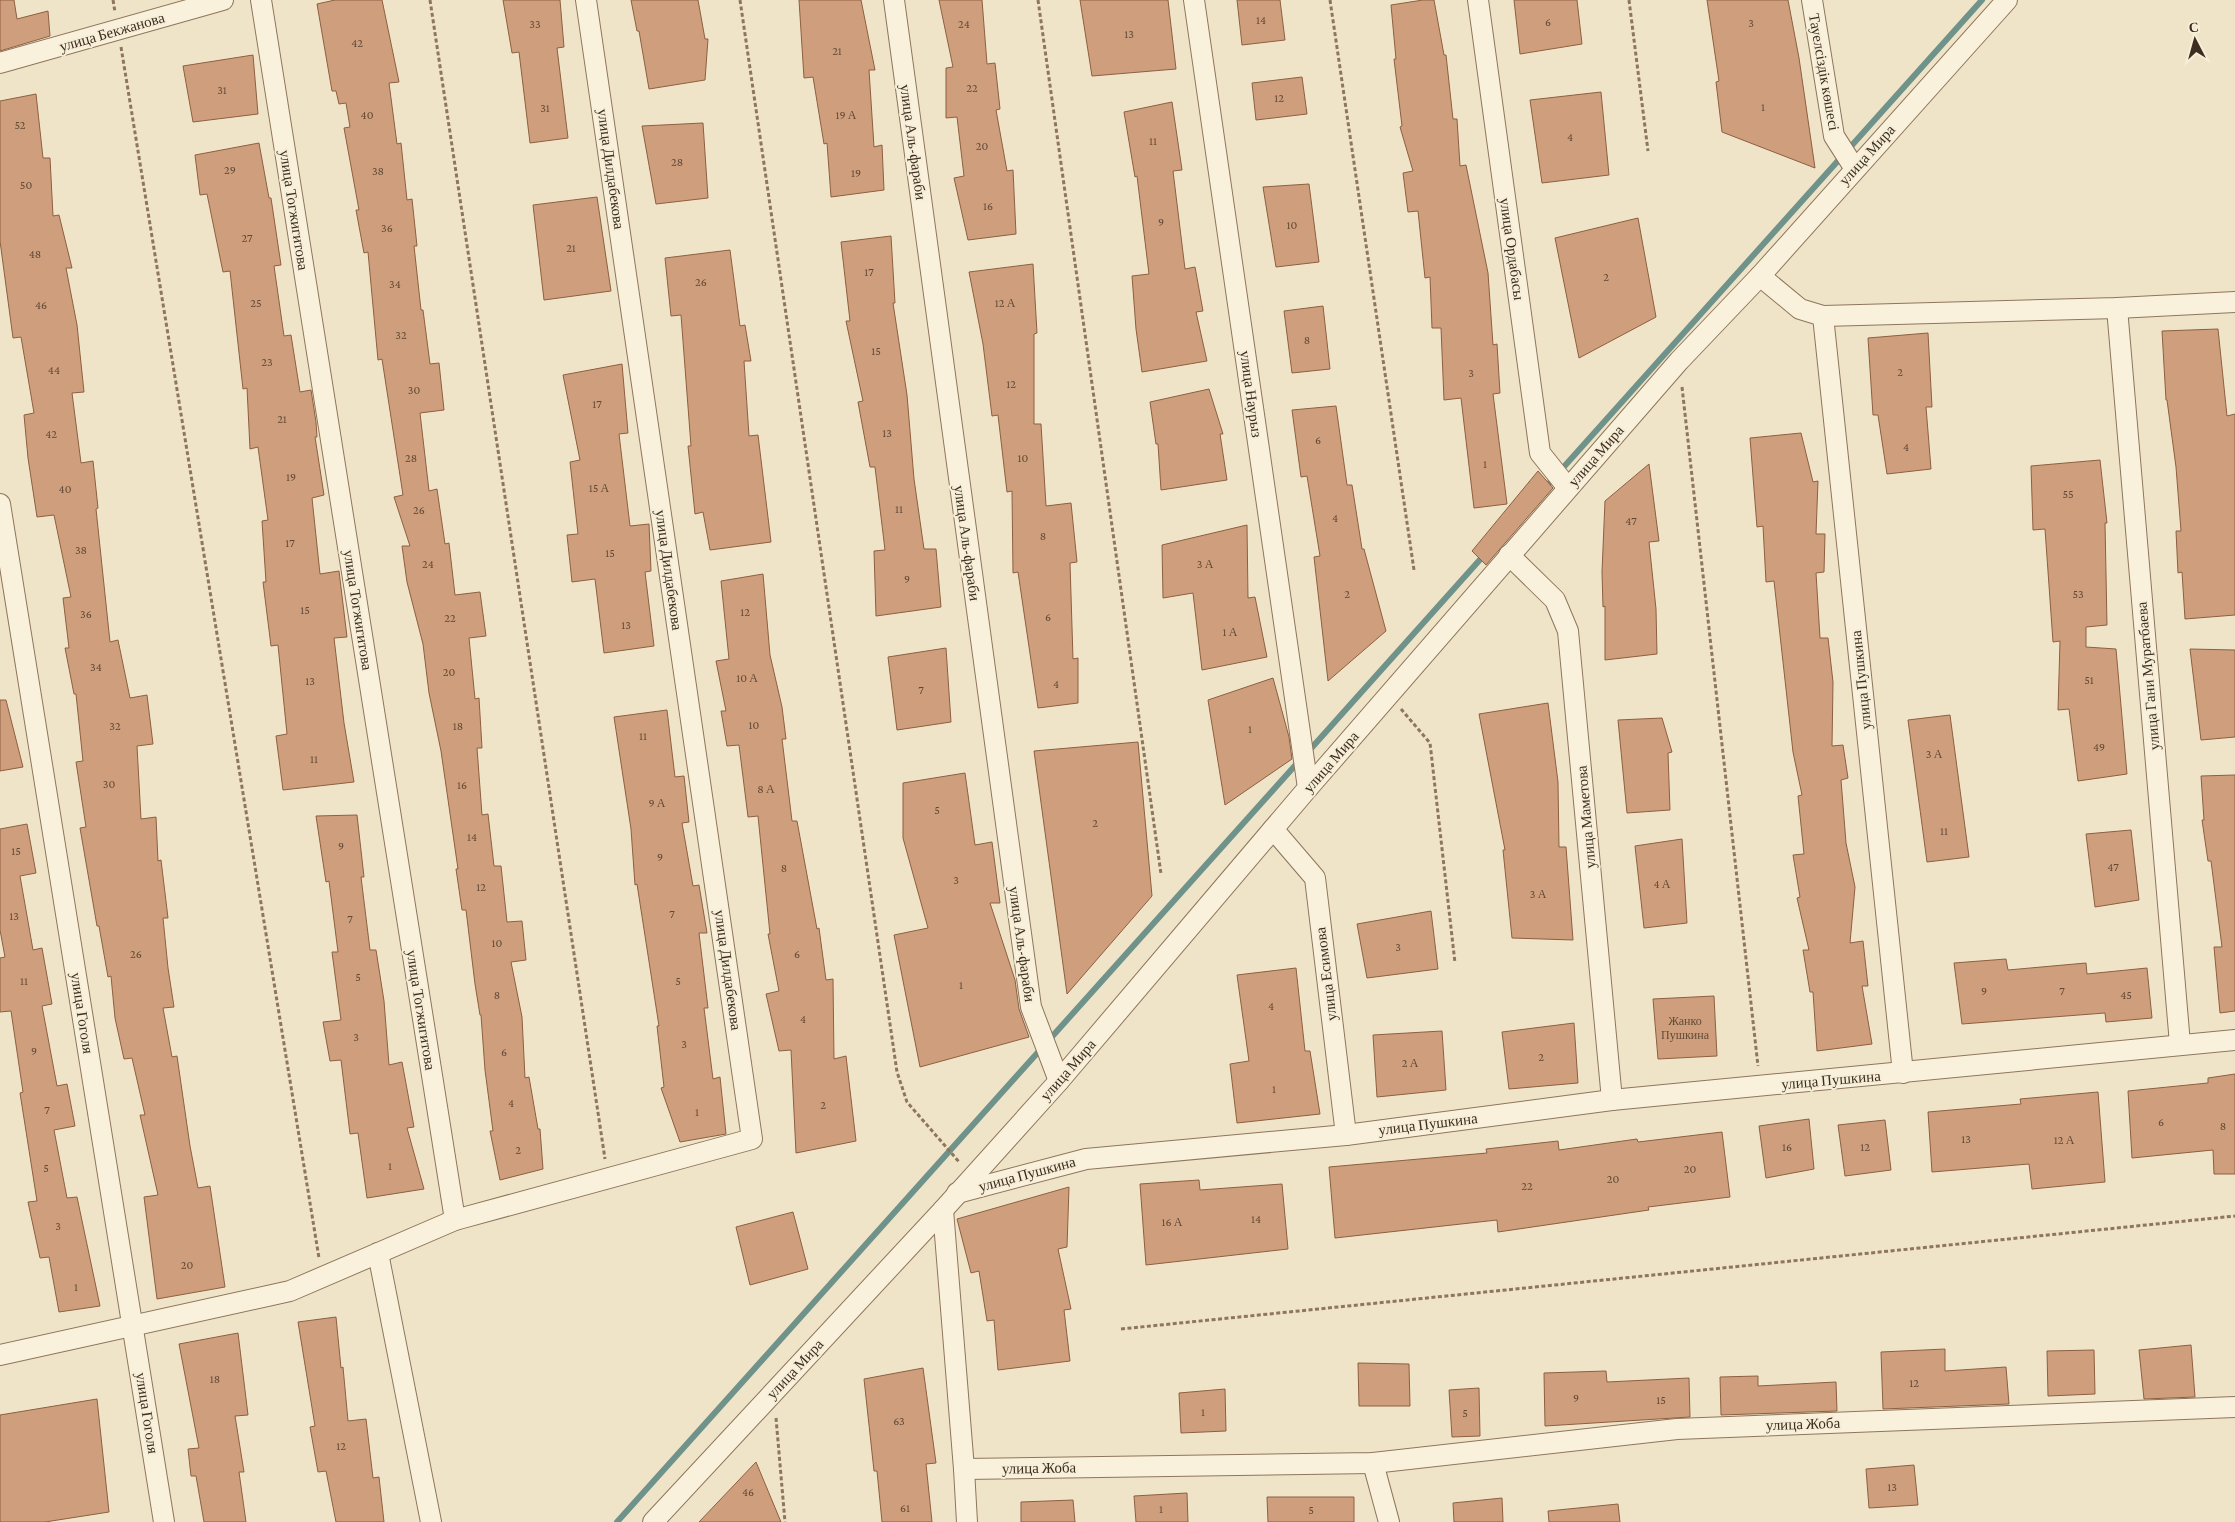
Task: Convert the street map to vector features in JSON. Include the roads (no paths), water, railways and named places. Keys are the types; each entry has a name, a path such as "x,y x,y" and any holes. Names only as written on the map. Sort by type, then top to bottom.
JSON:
{"street":[{"name":"улица Бекжанова","path":"0,63 224,0"},
{"name":"улица Тогжигитова","path":"261,0 455,1220"},
{"name":"улица Дилдабекова","path":"455,1220 752,1139 586,0"},
{"name":"улица Аль-фараби","path":"894,0 1031,1007 1059,1081"},
{"name":"улица Наурыз","path":"1194,0 1308,788"},
{"name":"улица Ордабасы","path":"1478,0 1540,453 1568,488"},
{"name":"Тауелсіздік көшесі","path":"1812,0 1834,136 1855,168"},
{"name":"улица Мира","path":"653,1522 943,1210 1059,1081 1308,788 1679,361 1760,276 2007,0"},
{"path":"1760,276 1800,309 1823,316 2117,308 2235,302"},
{"name":"улица Гани Муратбаева","path":"2117,308 2180,1044"},
{"name":"улица Пушкина","path":"1823,316 1903,1073"},
{"name":"улица Гоголя","path":"0,504 164,1522"},
{"name":"улица Маметова","path":"1510,555 1555,600 1568,632 1612,1100"},
{"name":"улица Есимова","path":"1273,829 1315,878 1346,1134"},
{"name":"улица Пушкина","path":"957,1193 1086,1159 1346,1134 1612,1100 2235,1040"},
{"path":"943,1210 967,1522"},
{"path":"0,1355 290,1291 455,1220"},
{"path":"378,1253 431,1522"},
{"name":"улица Жоба","path":"964,1469 1374,1463 1677,1429 2235,1407"},
{"path":"1374,1463 1389,1522"}],"waterway":[{"path":"1544,489 1982,0"},
{"path":"1307,753 1485,554"},
{"path":"617,1522 1300,760"}]}
